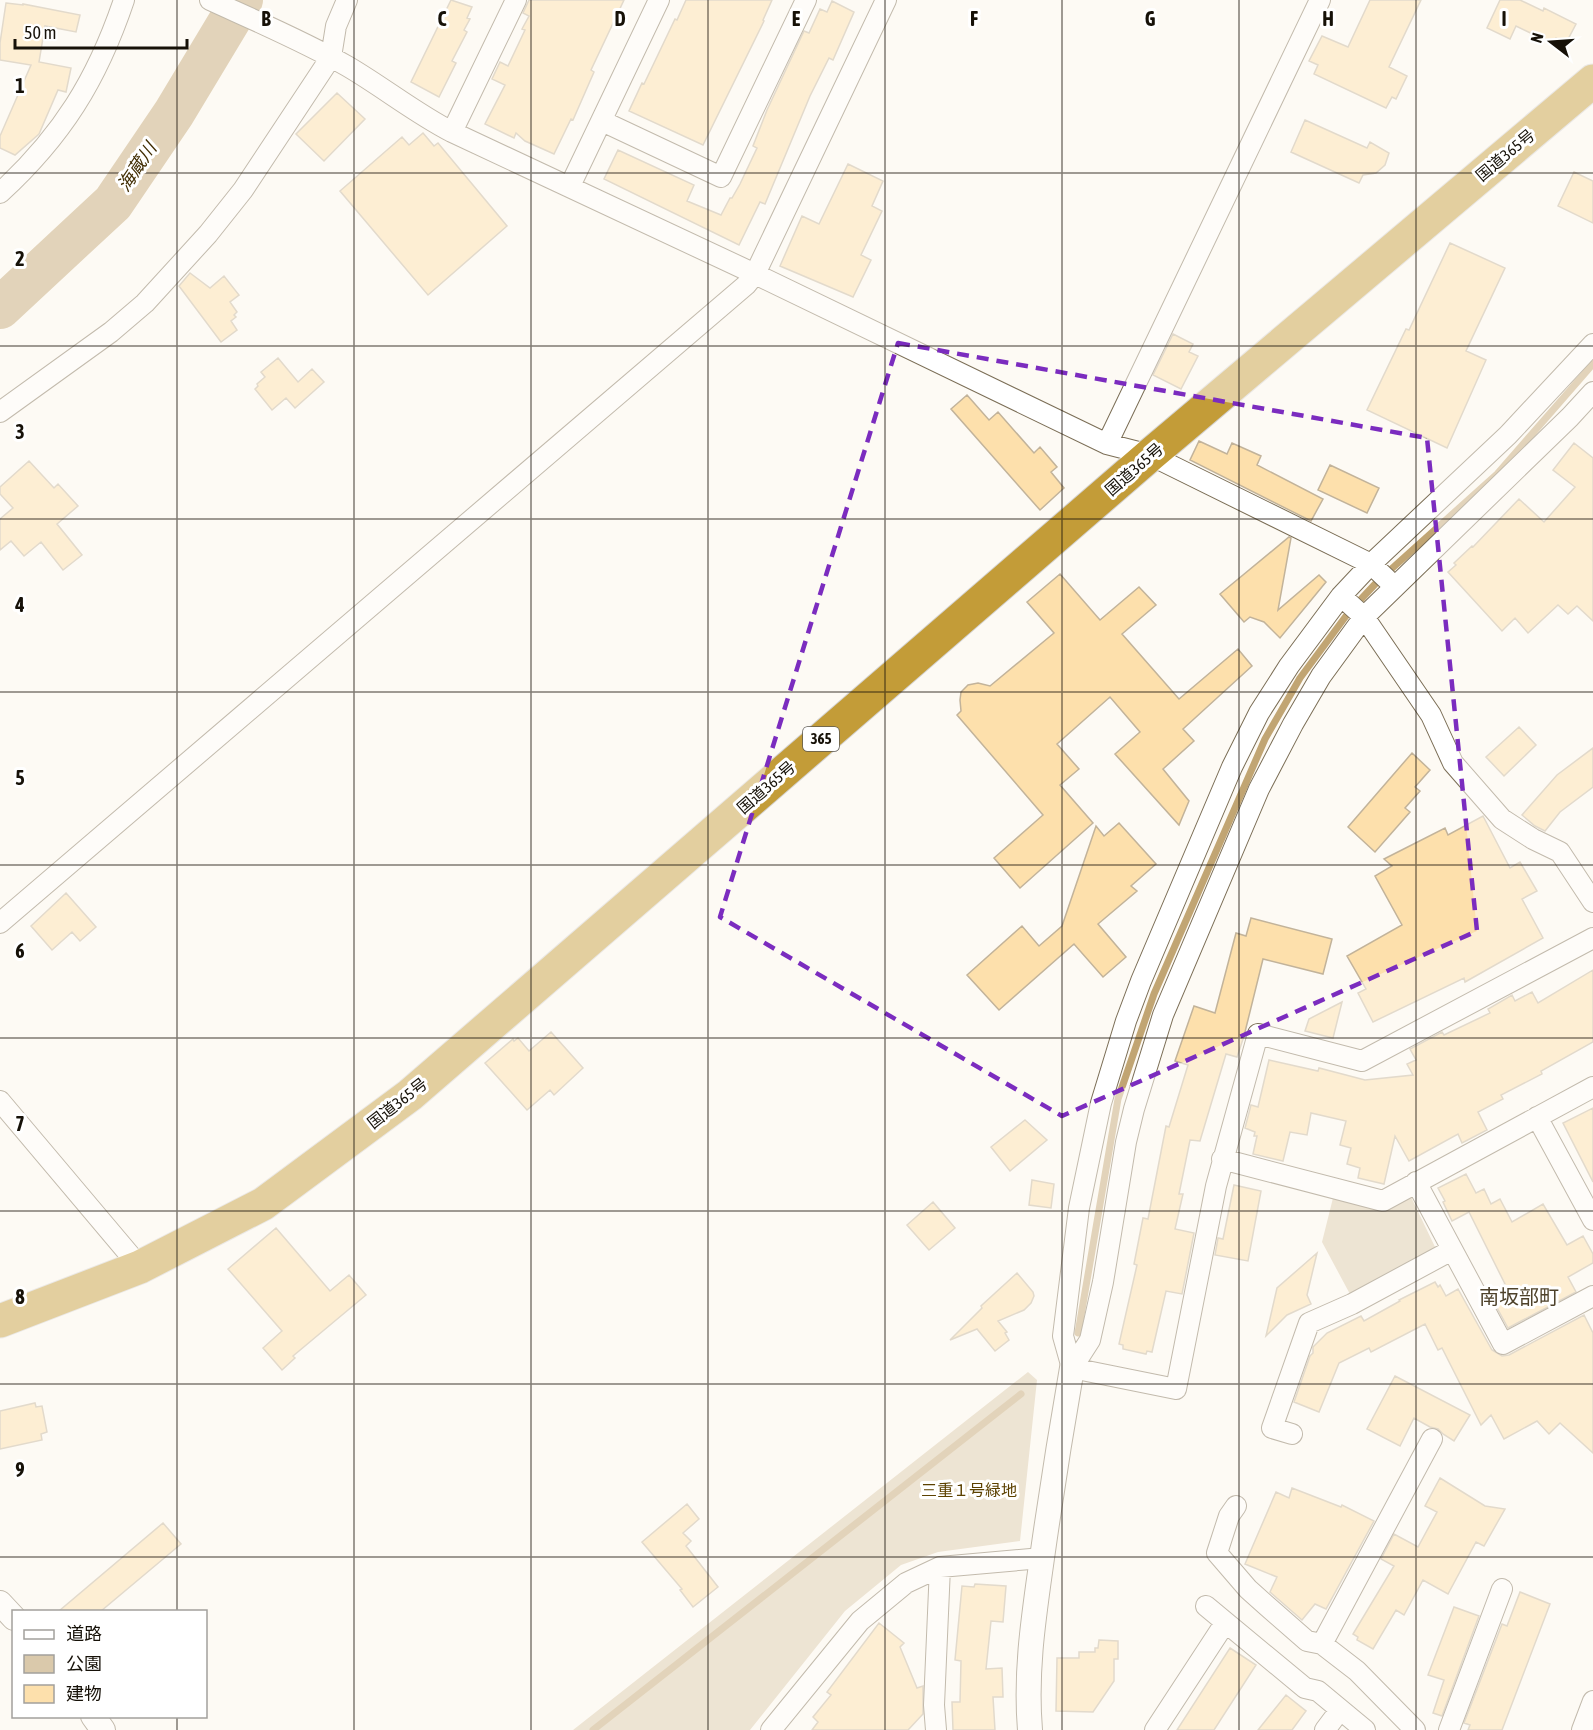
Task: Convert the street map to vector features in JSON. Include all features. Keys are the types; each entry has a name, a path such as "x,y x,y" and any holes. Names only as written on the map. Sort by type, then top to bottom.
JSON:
{"highway":[{"name":"国道365号","path":"0,1321 140,1267 263,1204 410,1095 1150,455 1593,81"}],"street":[{"path":"0,193 44,148 71,112 93,77 110,41 124,0"},
{"path":"210,0 324,53 428,120 452,132 755,274 1107,444 1150,455 1371,564 1394,586"},
{"path":"0,412 111,332 145,303 176,271 243,190 324,53 346,0"},
{"path":"452,132 516,0"},
{"path":"570,186 659,0"},
{"path":"602,121 721,177 806,0"},
{"path":"0,923 746,285 755,274 886,0"},
{"path":"1107,444 1320,0"},
{"path":"1072,1368 1063,1336 1077,1220 1101,1103 1126,1021 1172,905 1232,767 1259,713 1289,666 1341,596 1371,564 1508,435 1593,344"},
{"path":"1030,1730 1028,1684 1030,1646 1072,1368 1090,1340 1109,1248 1126,1142 1163,1015 1259,789 1293,724 1322,676 1364,617 1593,392"},
{"path":"1545,395 1570,417"},
{"path":"1341,596 1364,617 1431,715 1453,763 1502,819 1533,839 1560,852 1593,902"},
{"path":"1072,1368 1176,1389 1222,1159 1258,1034 1362,1061 1593,938"},
{"path":"1222,1159 1383,1201 1593,1087"},
{"path":"0,1101 140,1267"},
{"path":"1537,1117 1593,1220"},
{"path":"1416,1182 1503,1344 1593,1296"},
{"path":"1292,1434 1272,1428 1309,1323 1352,1304 1452,1250"},
{"path":"1322,1644 1432,1439"},
{"path":"1236,1506 1229,1516 1217,1552 1248,1589 1307,1641 1322,1644 1357,1671 1415,1730"},
{"path":"771,1730 860,1621 906,1583 940,1567 1042,1558"},
{"path":"936,1730 934,1705 940,1567"},
{"path":"1449,1730 1502,1589"},
{"path":"0,1603 12,1617"},
{"path":"1206,1606 1305,1688 1318,1691 1365,1730"},
{"path":"0,1629 12,1619"},
{"path":"1155,1730 1225,1623"},
{"path":"1582,1730 1593,1701"},
{"path":"1324,1730 1340,1710"}],"highlighted area":[{"path":"898,343 1427,438 1477,931 1062,1116 720,917"}],"green space":[{"path":"1411,1197 1436,1249 1351,1296 1322,1242 1333,1198 1385,1211"},
{"name":"三重１号緑地","path":"1028,1372 1037,1380 1020,1541 938,1552 901,1565 845,1611 750,1730 573,1730"}],"building":[{"path":"451,0 472,7 467,18 470,19 464,30 467,32 452,61 456,63 439,97 411,82"},
{"path":"529,0 624,0 591,70 594,72 573,120 571,119 554,154 525,141 516,133 514,138 485,124 505,85 492,79 500,62 508,66 525,30 522,29 529,16 523,13"},
{"path":"686,0 772,0 703,145 629,111"},
{"path":"1370,0 1421,0 1389,67 1407,76 1396,99 1392,97 1386,108 1314,74 1318,65 1309,61 1322,36 1348,47"},
{"path":"1500,0 1520,0 1543,11 1544,8 1576,24 1566,43 1556,38 1553,44 1516,26 1510,39 1487,28"},
{"path":"832,1 854,12 833,60 829,58 810,96 765,204 760,202 739,245 604,179 618,150 694,185 687,201 721,215 740,184 757,148 753,146 767,110 804,31 809,33 820,9 827,12"},
{"path":"6,3 80,15 76,32 45,26 39,62 71,68 66,92 58,90 39,134 15,155 0,148 0,136 31,65 0,60"},
{"path":"337,93 365,119 324,161 296,134"},
{"path":"1305,120 1367,148 1370,142 1389,153 1385,165 1376,173 1363,175 1359,183 1291,152"},
{"path":"423,133 434,146 438,143 507,226 428,295 340,191 402,137 409,145"},
{"path":"848,164 883,181 872,206 882,211 861,255 871,260 853,297 780,266 802,216 819,224"},
{"path":"1574,172 1593,181 1593,223 1558,206"},
{"path":"1450,243 1505,268 1466,351 1486,360 1447,448 1367,410 1406,329 1409,330"},
{"path":"190,273 210,288 224,276 239,295 230,302 237,312 234,315 236,317 231,321 237,330 221,342 179,286"},
{"path":"1173,334 1193,344 1189,352 1198,356 1181,389 1153,375"},
{"path":"278,358 298,382 312,369 324,382 295,408 286,398 272,410 255,389 265,377 261,372"},
{"path":"967,395 989,420 998,412 1034,453 1040,447 1057,467 1051,472 1064,488 1040,510 951,409"},
{"path":"1199,441 1227,454 1232,443 1261,456 1257,465 1323,499 1311,521 1190,460"},
{"path":"1574,443 1593,458 1593,621 1577,606 1568,614 1558,605 1528,633 1515,618 1502,631 1448,572 1456,565 1454,563 1473,547 1519,499 1544,522 1575,487 1553,470"},
{"path":"29,461 54,488 58,484 78,506 57,524 82,555 63,570 41,542 24,556 11,541 0,550 0,519 13,508 0,494 0,487"},
{"path":"1330,465 1379,488 1367,513 1318,490"},
{"path":"1289,537 1291,538 1278,610 1319,575 1326,582 1280,638 1264,622 1250,617 1244,622 1220,594"},
{"path":"1060,574 1100,620 1139,587 1156,605 1122,634 1179,699 1238,649 1252,666 1183,729 1194,741 1163,769 1189,801 1179,825 1115,754 1140,732 1110,697 1057,744 1079,769 1060,785 1093,823 1020,888 994,858 1043,815 957,715 961,711 961,692 968,685 978,683 990,686 1054,633 1027,602"},
{"path":"1519,727 1536,745 1504,776 1486,757"},
{"path":"1593,748 1593,787 1560,812 1545,831 1522,815 1557,775"},
{"path":"1412,753 1430,770 1415,787 1420,791 1405,808 1410,812 1375,852 1348,827"},
{"path":"1483,816 1510,868 1520,862 1537,891 1522,899 1543,938 1465,982 1464,978 1373,1022 1358,993 1366,989 1347,956 1402,925 1375,876 1392,866 1384,859 1445,828 1448,835"},
{"path":"1119,823 1156,864 1131,886 1137,891 1098,924 1126,957 1103,977 1074,944 999,1010 967,975 1022,926 1039,946 1062,926 1096,826 1104,836"},
{"path":"66,893 96,927 80,941 72,932 52,950 31,926"},
{"path":"1251,918 1332,939 1323,974 1263,959 1237,1057 1226,1054 1200,1141 1190,1140 1179,1194 1183,1194 1175,1229 1194,1233 1182,1294 1166,1291 1152,1352 1147,1351 1146,1354 1123,1349 1123,1345 1119,1344 1137,1265 1134,1264 1143,1218 1148,1219 1166,1126 1169,1127 1188,1065 1175,1061 1194,1006 1215,1013 1236,933 1246,936"},
{"path":"1593,970 1593,1042 1541,1071 1542,1074 1501,1095 1503,1099 1478,1112 1487,1130 1462,1143 1458,1134 1409,1161 1395,1136 1384,1184 1358,1178 1360,1168 1347,1164 1351,1148 1340,1145 1346,1121 1311,1113 1307,1135 1290,1132 1283,1161 1253,1154 1257,1136 1254,1136 1255,1132 1245,1128 1251,1105 1258,1107 1269,1060 1318,1071 1319,1068 1365,1080 1413,1075 1407,1064 1416,1060 1410,1049 1442,1032 1444,1035 1490,1013 1488,1009 1512,995 1515,1001 1532,992 1538,1003"},
{"path":"1342,1002 1333,1038 1305,1031 1309,1019"},
{"path":"551,1032 583,1068 554,1095 550,1090 527,1110 485,1063 513,1039 514,1041 518,1038 529,1051"},
{"path":"1593,1108 1593,1182 1563,1123"},
{"path":"1025,1120 1047,1140 1010,1171 991,1147"},
{"path":"1466,1174 1476,1193 1484,1189 1491,1204 1500,1199 1512,1222 1543,1204 1567,1245 1583,1236 1593,1254 1593,1263 1568,1277 1576,1292 1508,1328 1489,1293 1505,1284 1469,1212 1452,1221 1438,1188"},
{"path":"1032,1180 1054,1184 1051,1208 1029,1205"},
{"path":"1234,1185 1261,1191 1248,1261 1215,1255 1218,1238 1223,1239"},
{"path":"933,1202 955,1228 929,1250 907,1225"},
{"path":"276,1228 330,1291 349,1275 366,1295 293,1356 295,1358 282,1370 263,1348 282,1331 228,1269"},
{"path":"1317,1253 1307,1295 1311,1304 1287,1315 1266,1336 1277,1288"},
{"path":"1017,1273 1034,1296 1024,1310 998,1321 1007,1332 1005,1333 1009,1340 995,1351 977,1329 950,1340 982,1308 981,1306"},
{"path":"1435,1282 1438,1287 1440,1285 1446,1296 1458,1289 1492,1350 1502,1356 1509,1355 1584,1315 1593,1333 1593,1453 1560,1423 1549,1434 1537,1421 1504,1439 1491,1415 1481,1425 1442,1348 1438,1350 1425,1324 1371,1352 1369,1348 1339,1363 1319,1412 1294,1402 1313,1353 1313,1347 1327,1333 1361,1316 1364,1321"},
{"path":"1395,1376 1470,1415 1454,1441 1438,1429 1414,1418 1400,1446 1367,1429"},
{"path":"35,1403 36,1407 42,1406 47,1432 41,1434 42,1440 0,1449 0,1411"},
{"path":"1440,1478 1485,1506 1505,1509 1484,1546 1476,1542 1448,1594 1423,1580 1404,1615 1396,1610 1373,1649 1357,1640 1358,1637 1353,1634 1394,1566 1381,1559 1394,1534 1418,1547 1437,1512 1425,1506"},
{"path":"1292,1488 1341,1507 1342,1505 1374,1521 1326,1609 1315,1604 1302,1620 1270,1592 1277,1577 1245,1564 1276,1492 1289,1498"},
{"path":"687,1504 699,1519 683,1533 691,1541 686,1546 718,1587 693,1607 680,1590 682,1589 642,1542"},
{"path":"163,1523 181,1544 102,1610 60,1610"},
{"path":"975,1584 1006,1586 1003,1622 991,1621 986,1669 1002,1668 1003,1697 993,1697 995,1730 953,1730 952,1702 960,1702 961,1661 955,1660 962,1586 974,1587"},
{"path":"1520,1592 1550,1604 1502,1730 1468,1730 1470,1725 1464,1723 1502,1624 1507,1626"},
{"path":"1454,1607 1479,1616 1442,1716 1433,1713 1444,1680 1428,1675"},
{"path":"879,1623 904,1643 900,1647 917,1688 923,1686 923,1714 908,1730 812,1730 818,1722 813,1717 831,1695 827,1692"},
{"path":"1099,1640 1118,1641 1118,1659 1114,1659 1114,1681 1093,1712 1056,1711 1057,1658 1079,1658 1079,1652 1095,1652"},
{"path":"1230,1648 1256,1665 1214,1730 1177,1730"},
{"path":"1286,1695 1306,1711 1292,1730 1258,1730"}],"waterway":[{"name":"海蔵川","path":"0,308 113,203 174,113 242,0"},
{"path":"1078,1333 1118,1099 1154,994 1265,739 1300,678 1349,612 1378,581 1497,474 1593,364"},
{"path":"593,1730 1021,1394"}],"district":[{"name":"南坂部町","path":"1519,1297"}]}
